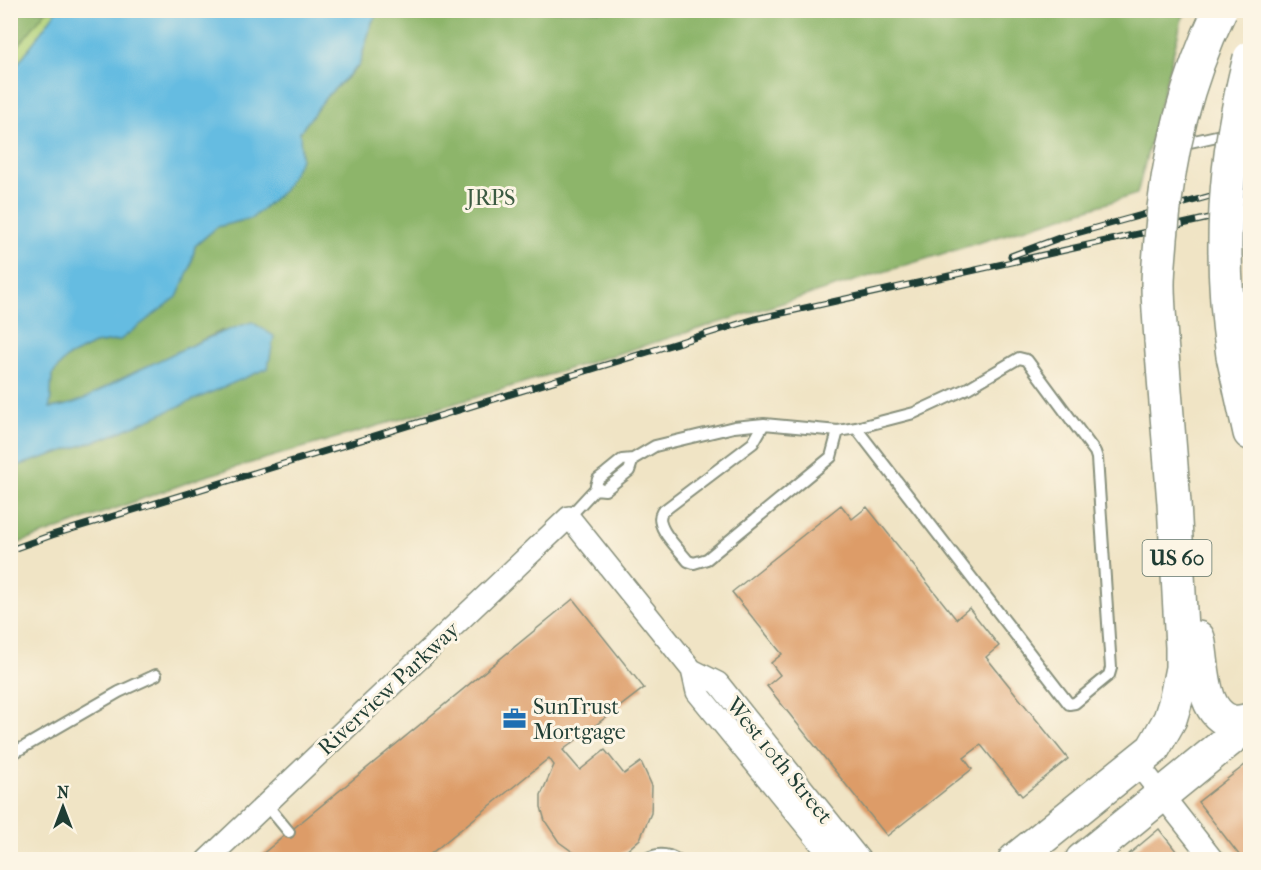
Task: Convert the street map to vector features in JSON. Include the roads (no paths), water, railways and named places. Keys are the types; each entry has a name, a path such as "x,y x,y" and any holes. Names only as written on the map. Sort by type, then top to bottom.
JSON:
{"main road":[{"name":"US 60","path":"1015,860 1153,749 1170,719 1179,687 1182,647 1177,546 1158,283 1164,201 1170,162 1184,101 1206,39 1220,10"},
{"path":"1251,58 1233,135 1225,207 1226,304 1233,356 1251,433"},
{"path":"1177,546 1200,644 1202,676 1206,693 1222,716 1233,722 1251,721"},
{"path":"1082,860 1251,721"}],"street":[{"name":"West 10th Street","path":"569,517 692,670 718,683 860,860"},
{"name":"Riverview Parkway","path":"207,860 569,517"},
{"name":"West 10th Street","path":"692,670 697,692 834,860"},
{"path":"1137,763 1213,860"}],"lane":[{"path":"1159,149 1251,128"},
{"path":"569,517 595,489 598,479 622,460 633,459 655,446 734,427 764,424 838,431 856,428 914,413 968,388 1019,358 1026,360 1095,452 1097,458 1111,668 1109,675 1075,703 1069,704 856,428"},
{"path":"764,424 753,442 659,516 660,525 688,561 694,563 707,559 831,457 838,431"},
{"path":"10,755 119,692 156,675"},
{"path":"266,804 289,832"},
{"path":"645,860 653,855 662,854 677,860"}],"water":[{"path":"57,10 379,11 372,22 359,65 326,97 300,132 301,159 284,190 252,218 217,227 195,246 191,266 177,297 120,340 94,344 66,358 52,375 50,408 79,401 184,348 252,322 274,336 268,368 108,437 11,468 11,73"}],"railway":[{"path":"1011,256 1059,238 1250,185"},
{"path":"10,550 52,535 755,319 1250,209"}],"place":[{"name":"SunTrust Mortgage","path":"515,719"}],"park label":[{"name":"JRPS","path":"491,197"}]}
